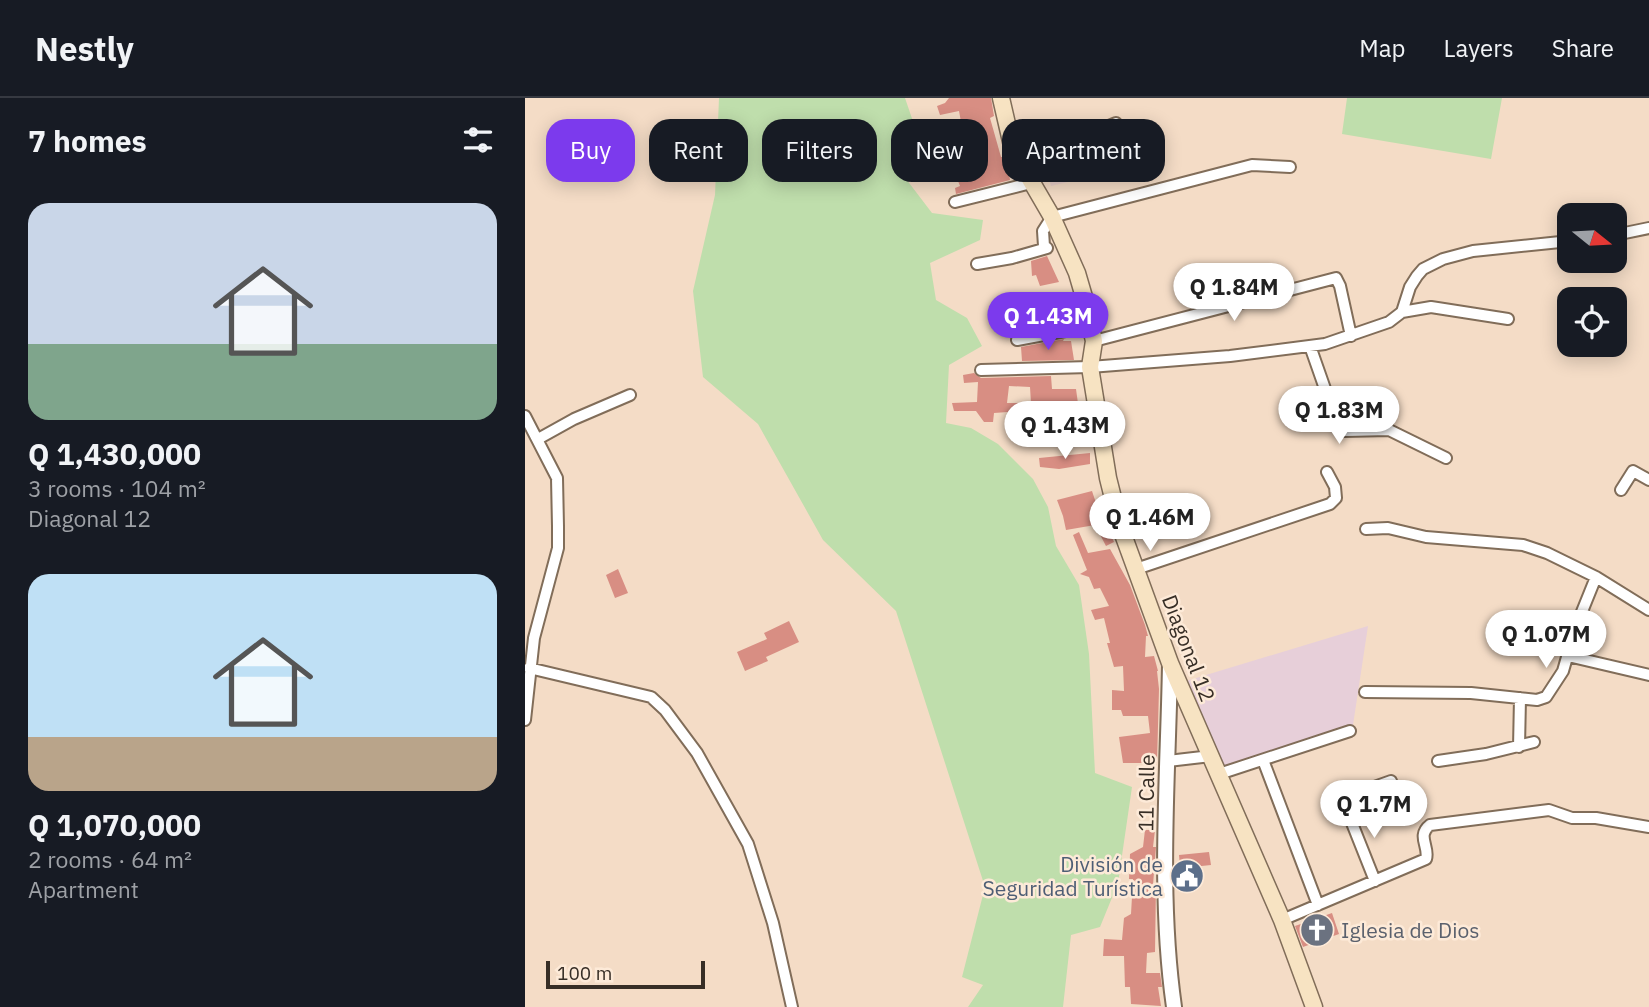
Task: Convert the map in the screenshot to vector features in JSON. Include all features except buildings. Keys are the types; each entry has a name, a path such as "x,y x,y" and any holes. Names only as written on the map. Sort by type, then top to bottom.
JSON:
{"main road":[{"name":"Diagonal 12","path":"1000,98 1005,119"},
{"name":"Diagonal 12","path":"1031,183 1052,217 1055,246 1077,273 1093,333 1090,367 1113,502 1136,569 1170,663 1282,920 1314,1007"}],"street":[{"path":"1052,217 1252,165 1290,167"},
{"path":"955,202 1031,183"},
{"path":"1627,233 1649,228"},
{"path":"1402,313 1410,287 1417,276 1423,269 1443,259 1473,251 1557,243"},
{"path":"977,264 1055,246"},
{"path":"1017,340 1093,333 1336,278 1351,336"},
{"path":"981,370 1090,367 1230,356 1310,346 1351,336 1389,322 1402,313 1431,307 1509,319"},
{"path":"1310,346 1337,423 1344,431 1393,431 1446,458"},
{"path":"538,439 574,419 630,394"},
{"path":"525,416 557,478 558,548 534,638 525,720"},
{"path":"1621,490 1634,470 1649,480"},
{"path":"1136,569 1330,504 1336,498 1335,487 1327,472"},
{"path":"1366,529 1388,528 1426,537 1523,545 1596,577 1649,610"},
{"path":"1365,692 1451,692 1537,700 1546,697 1556,684 1569,656 1575,629 1596,577"},
{"path":"1569,656 1649,675"},
{"name":"11 Calle","path":"1170,663 1166,895 1174,1007"},
{"path":"529,668 651,697 665,710 697,753 748,844 773,923 792,1007"},
{"path":"1519,747 1520,698"},
{"path":"1219,774 1350,731"},
{"path":"1438,761 1534,743"},
{"path":"1168,761 1210,756"},
{"path":"1263,760 1318,905"},
{"path":"1375,881 1344,803 1349,796 1391,781"},
{"path":"1282,920 1426,859 1428,856 1423,833 1427,826 1433,824 1549,810 1572,818 1596,818 1649,827"}],"shaded area":[{"path":"1050,182 1068,182 1051,186"},
{"path":"1368,626 1353,725 1224,769 1183,682"}],"green space":[{"path":"719,98 905,98 912,119 891,119 891,182 908,182 932,213 983,220 980,240 930,263 936,300 967,318 982,346 949,365 946,423 971,428 998,444 1033,479 1048,507 1056,546 1079,585 1089,654 1095,773 1132,787 1118,883 1100,927 1071,935 1063,1007 968,1007 983,985 962,977 985,887 896,611 823,540 758,424 703,377 693,291 715,195 716,182 748,182 748,119 718,119"},
{"path":"1347,98 1502,98 1491,159 1342,134"}],"place":[{"name":"División de Seguridad Turística","path":"1187,876"},
{"name":"Iglesia de Dios","path":"1317,930"}]}
